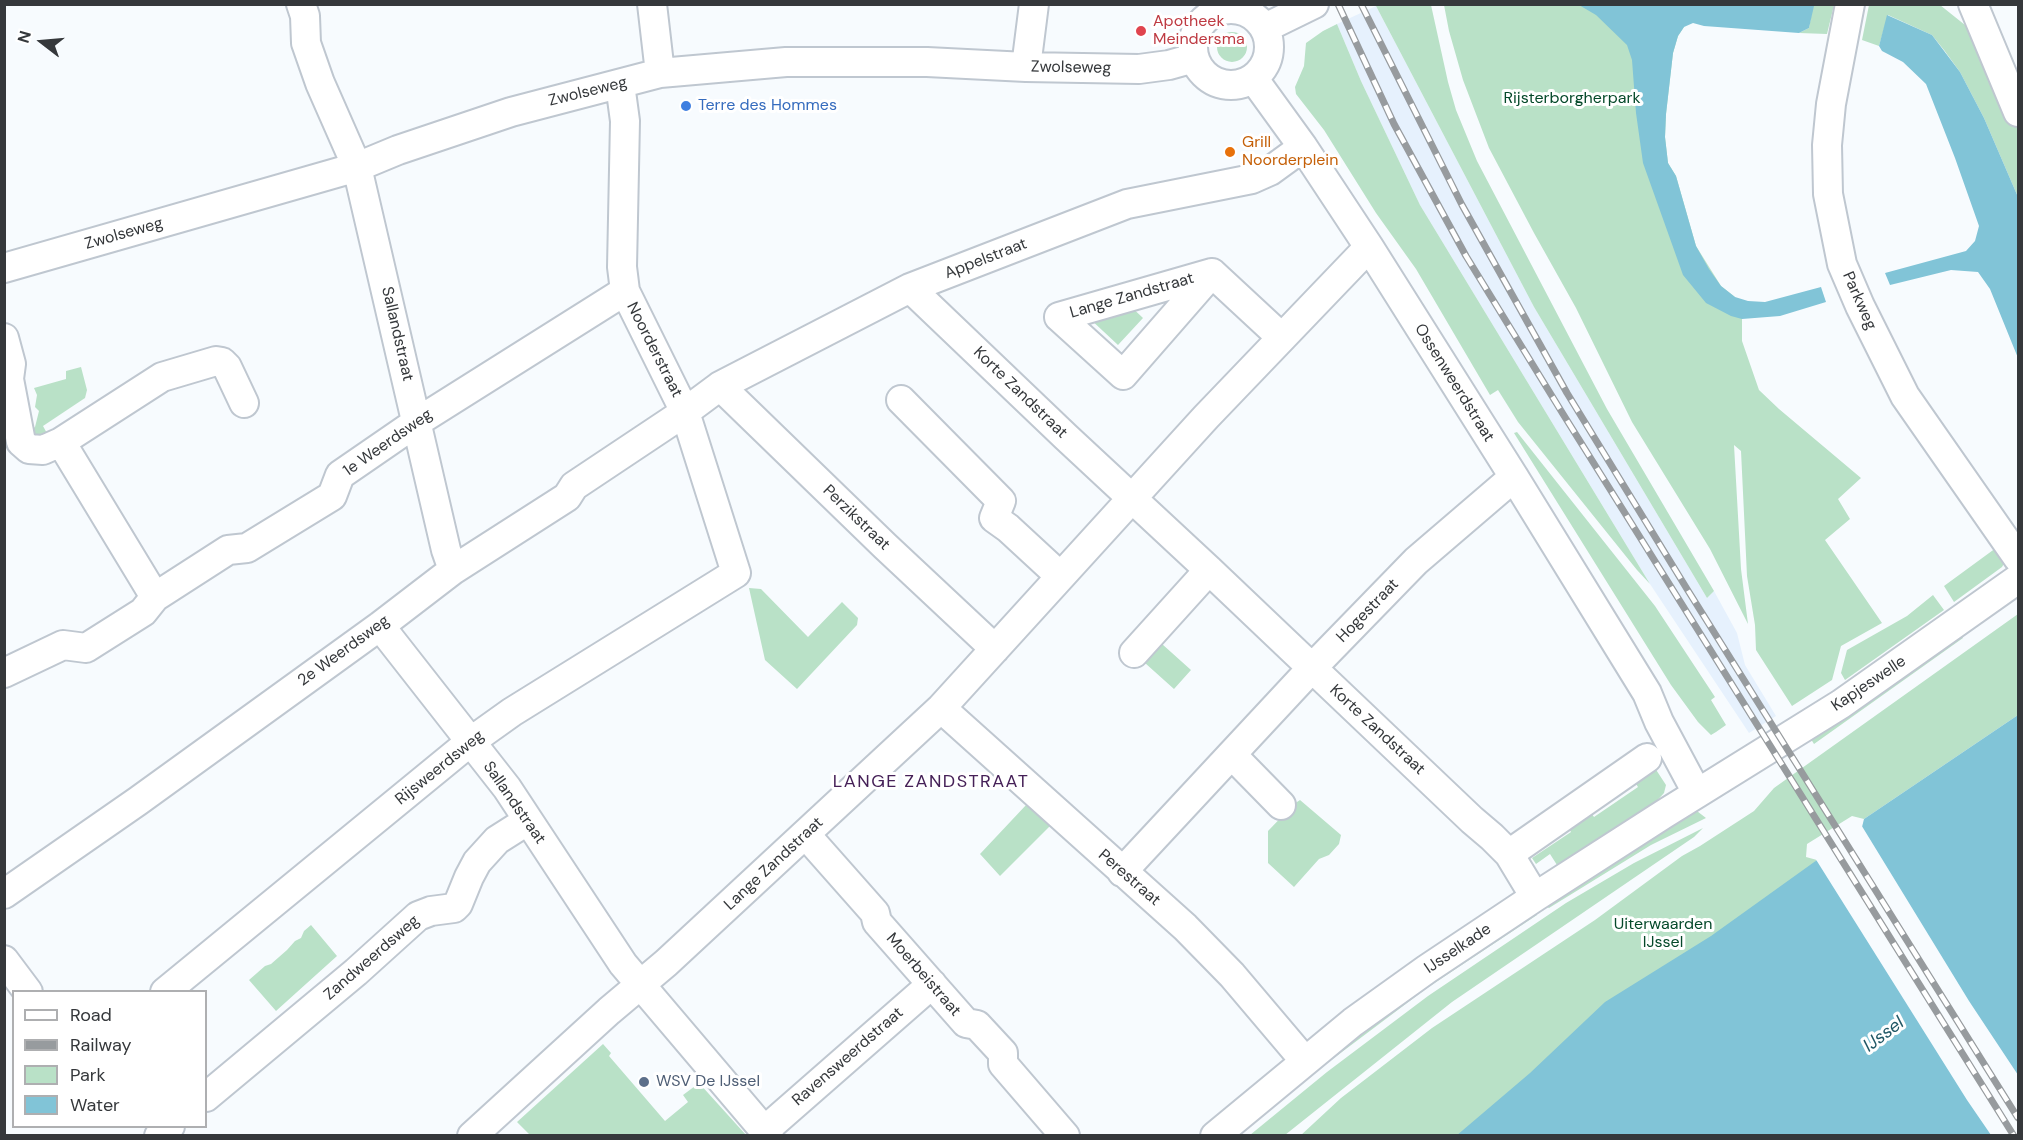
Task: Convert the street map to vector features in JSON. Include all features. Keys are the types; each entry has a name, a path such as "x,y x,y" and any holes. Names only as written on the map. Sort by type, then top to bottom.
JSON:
{"street":[{"name":"Sallandstraat","path":"301,4 305,16 306,43 320,83 357,167 446,550 453,570"},
{"path":"652,4 660,73"},
{"path":"1026,67 1034,4"},
{"path":"1265,28 1314,4"},
{"name":"Parkweg","path":"1850,4 1831,104 1827,145 1828,194 1842,264 1860,306 1905,396 2019,558"},
{"path":"1972,7 2019,112"},
{"path":"1225,8 1257,18 1265,28 1269,41 1269,56 1263,68 1253,78 1239,85 1222,84 1208,77 1202,72 1194,58 1196,33 1205,19 1225,8"},
{"name":"Zwolseweg","path":"4,268 357,167 398,150 511,112 660,73 786,62 927,62 1026,67 1148,68 1194,58"},
{"name":"Ossenweerdstraat","path":"1253,78 1369,247 1647,693 1659,722 1706,788"},
{"name":"Noorderstraat","path":"620,84 625,121 622,267 625,291 685,412 736,573"},
{"name":"Appelstraat","path":"685,412 720,386 910,288 1127,204 1252,179 1270,171 1302,147"},
{"name":"Lange Zandstraat","path":"472,1136 609,1011 641,986 940,708 1131,498 1281,337 1369,247"},
{"name":"Lange Zandstraat","path":"1212,273 1281,337"},
{"name":"Lange Zandstraat","path":"1212,273 1123,375 1059,317 1102,304 1212,273"},
{"name":"Korte Zandstraat","path":"910,288 1509,854 1534,897"},
{"name":"1e Weerdsweg","path":"4,673 63,645 86,648 143,612 155,597 228,550 247,548 332,496 340,475 417,422 625,291"},
{"path":"4,338 11,364 9,379 21,442 29,449 43,450 62,442 162,377 216,361 222,362 226,367 244,403"},
{"name":"Perzikstraat","path":"720,386 995,649"},
{"path":"901,400 1001,501 994,518 1060,576"},
{"name":"2e Weerdsweg","path":"4,894 138,801 380,626 453,570 567,497 574,486 685,412"},
{"path":"62,442 155,597"},
{"name":"Hogestraat","path":"1122,872 1311,669 1416,561 1514,477"},
{"path":"1134,653 1209,570"},
{"name":"Rijsweerdsweg","path":"167,990 470,742 512,712 736,573"},
{"name":"Kapjeswelle","path":"1706,788 1841,704 2019,579"},
{"name":"Sallandstraat","path":"380,626 507,788 623,964 766,1133"},
{"name":"Perestraat","path":"940,708 1185,927 1232,975 1304,1060"},
{"path":"1232,755 1281,805"},
{"path":"1509,854 1647,758"},
{"name":"IJsselkade","path":"1215,1136 1304,1060 1427,969 1534,897 1706,788"},
{"name":"Zandweerdsweg","path":"207,1096 356,972 418,916 431,910 454,908 477,862 497,840 527,821"},
{"name":"Moerbeistraat","path":"806,835 875,913 877,922 966,1023 977,1025 1003,1053 1003,1064 1065,1136"},
{"path":"4,960 26,990"},
{"name":"Ravensweerdstraat","path":"766,1133 932,984"}],"shaded area":[{"path":"1376,6 1534,307 1707,598 1714,591 1737,633 1745,665 1776,716 1749,733 1650,584 1420,205 1361,81 1337,24"}],"green space":[{"path":"1431,5 1456,110 1477,161 1607,409 1714,591 1707,598 1534,307 1376,6"},
{"name":"Rijsterborgherpark","path":"1444,5 1691,5 1673,53 1666,114 1665,137 1668,163 1676,176 1696,246 1721,286 1735,297 1742,319 1742,341 1759,390 1861,478 1838,499 1850,519 1825,540 1882,623 1841,646 1832,680 1792,706 1756,650 1755,625 1747,576 1741,451 1734,445 1741,569 1748,624 1710,549 1632,422 1576,308 1489,148 1463,80"},
{"path":"1793,5 1834,5 1827,34 1799,33 1809,28 1813,6"},
{"path":"1869,5 1940,5 1965,25 1974,36 2018,120 2018,197 1984,118 1960,72 1944,50 1932,35 1888,15 1879,46 1862,40"},
{"path":"1337,24 1361,81 1420,205 1650,584 1518,422 1498,390 1490,395 1416,269 1376,213 1324,130 1296,94 1295,87 1304,66 1306,43"},
{"path":"1232,32 1243,36 1247,47 1243,58 1232,62 1221,58 1217,47 1221,36"},
{"path":"1126,302 1143,318 1118,345 1088,317"},
{"path":"81,367 87,390 85,398 43,426 49,437 40,438 29,431 35,427 39,411 35,407 37,395 34,388 66,379 66,371"},
{"path":"1517,432 1655,606 1715,697 1711,700 1726,725 1716,732 1711,735 1698,722 1671,685 1514,433"},
{"path":"2000,545 2006,560 2002,567 1954,602 1944,586"},
{"path":"749,588 761,589 808,637 842,602 858,618 857,625 797,689 765,660"},
{"path":"1933,595 1944,610 1845,680 1841,673 1847,650 1907,616"},
{"name":"Uiterwaarden IJssel","path":"2018,614 2018,715 1864,819 1852,816 1807,844 1806,857 1817,860 1811,866 1479,1135 1300,1136 1341,1098 1432,1028 1595,920 1682,856 1754,811 1774,788"},
{"path":"1960,632 1963,638 1814,744 1809,736"},
{"path":"1162,644 1191,670 1174,689 1145,663"},
{"path":"1651,762 1666,785 1664,793 1653,805 1557,865 1550,854 1536,864 1532,858 1571,832 1565,822 1586,806 1594,817 1638,787 1631,776"},
{"path":"1300,800 1341,835 1339,844 1329,855 1319,859 1294,887 1268,863 1268,831"},
{"path":"1027,804 1050,826 1000,876 980,854"},
{"path":"1693,808 1706,818 1651,845 1549,908 1544,905"},
{"path":"1703,828 1694,837 1452,1002 1285,1135 1250,1135 1327,1072 1428,996 1566,903 1634,863"},
{"path":"1534,908 1537,915 1427,988 1318,1070 1314,1063"},
{"path":"311,925 337,956 276,1011 249,980 301,938 304,931"},
{"path":"603,1044 611,1053 609,1056 665,1121 688,1102 683,1095 699,1083 746,1135 530,1135 517,1122"}],"water":[{"path":"1579,5 1814,6 1809,28 1799,33 1704,26 1693,23 1684,27 1678,36 1673,53 1666,114 1665,137 1668,163 1676,176 1696,246 1709,269 1721,286 1735,297 1748,301 1765,302 1821,287 1826,302 1780,316 1742,319 1706,303 1683,275 1643,163 1632,60 1627,45 1596,15"},
{"path":"1887,15 1932,35 1960,72 1984,118 2018,197 2018,358 1990,289 1978,272 1951,270 1890,285 1885,273 1966,251 1975,241 1979,226 1926,84 1903,62 1882,51 1879,46"},
{"name":"IJssel","path":"2018,715 2018,1135 1456,1136 1530,1073 1605,1002 1711,936 1861,831 1864,819"}],"pier":[{"path":"1860,823 1969,1001 2018,1075 2018,1135 1991,1135 1815,858 1859,829"}],"railway":[{"path":"1338,4 1394,124 1466,256 2014,1136"},
{"path":"1361,4 1462,205 1567,393 2018,1118"}],"place":[{"name":"Apotheek Meindersma","path":"1141,31"},
{"name":"Terre des Hommes","path":"686,106"},
{"name":"Grill Noorderplein","path":"1230,152"},
{"name":"WSV De IJssel","path":"644,1082"}],"district":[{"name":"LANGE ZANDSTRAAT","path":"931,782"}]}
